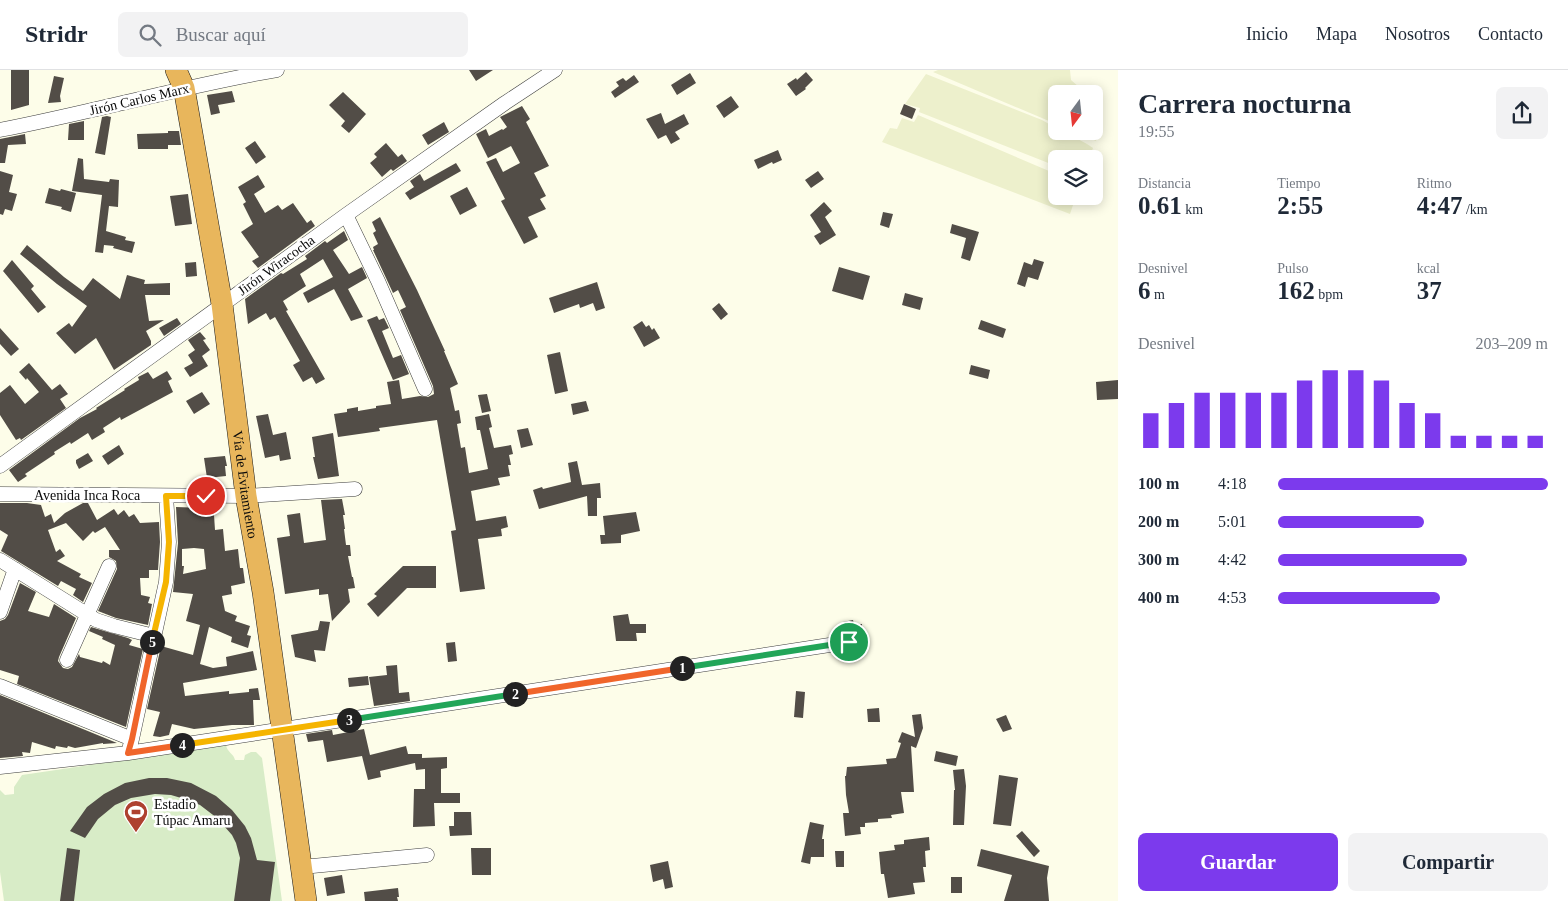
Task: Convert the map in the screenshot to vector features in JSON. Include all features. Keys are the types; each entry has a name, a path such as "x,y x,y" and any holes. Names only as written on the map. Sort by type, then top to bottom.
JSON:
{"highway":[{"name":"Vía de Evitamiento","path":"180,79 222,304 246,496 263,592 306,901"}],"street":[{"name":"Jirón Carlos Marx","path":"0,130 43,122 180,79 277,70"},
{"name":"Jirón Wiracocha","path":"0,466 346,215 504,103 555,70"},
{"path":"346,215 378,281 425,388"},
{"name":"Avenida Inca Roca","path":"0,494 246,496 355,489"},
{"path":"128,753 166,582 169,542 166,496"},
{"path":"0,560 96,620 154,636"},
{"path":"67,660 109,566"},
{"path":"0,612 15,569"},
{"path":"0,767 128,753 849,642"},
{"path":"0,686 132,739"},
{"path":"302,867 427,854"}],"green space":[{"path":"938,70 1070,70 1071,80 1077,85 1048,85 1048,121 933,72"},
{"path":"926,74 1042,120 1048,123 1048,140 1080,140 1093,148 1092,150 1048,150 1048,163 919,112 920,108 905,104"},
{"path":"918,115 1048,171 1048,205 1073,205 1070,214 882,142 890,128 897,129 902,118 914,122"},
{"name":"Estadio Túpac Amaru","path":"226,745 235,760 244,760 245,755 251,752 256,752 262,758 282,901 4,901 0,872 0,790 5,795 14,794 14,787 22,775"}],"building":[{"path":"11,70 29,70 29,105 11,110"},
{"path":"469,70 493,70 476,81"},
{"path":"806,72 813,80 806,89 796,96 787,84 796,78 797,80"},
{"path":"690,73 696,83 677,95 671,85"},
{"path":"634,75 639,82 615,98 611,92 619,86 616,82 623,78 626,81"},
{"path":"54,76 64,78 60,96 61,102 48,103"},
{"path":"232,91 235,102 218,105 220,113 211,115 207,95"},
{"path":"343,92 366,114 349,133 341,126 345,121 329,105"},
{"path":"731,96 739,107 724,118 716,106"},
{"path":"904,104 916,109 912,119 900,114"},
{"path":"522,106 530,119 526,122 549,166 534,173 546,196 540,199 546,209 528,217 538,237 524,244 501,201 505,199 486,162 496,158 503,172 520,163 511,146 488,158 476,134 486,129 489,136 503,130 507,127 500,117"},
{"path":"661,113 665,124 684,114 689,124 675,132 680,139 671,144 666,135 658,139 646,119"},
{"path":"102,117 111,117 105,155 95,153"},
{"path":"84,121 84,140 68,140 69,124"},
{"path":"444,122 449,132 428,145 422,135"},
{"path":"168,131 179,131 181,145 168,145 168,149 138,149 137,134 168,133"},
{"path":"25,134 26,144 8,145 5,163 0,163 0,139"},
{"path":"255,141 266,157 256,164 245,148"},
{"path":"386,143 398,157 402,154 407,161 393,171 391,169 382,177 370,163 377,157 374,154"},
{"path":"778,150 782,160 773,164 772,162 758,169 754,160"},
{"path":"78,158 83,159 84,179 109,182 110,179 119,180 118,207 109,206 106,231 126,237 125,240 135,242 132,253 113,248 114,246 104,245 103,253 95,252 102,195 72,191"},
{"path":"456,163 461,171 410,200 405,193 414,187 410,181 420,174 424,181"},
{"path":"0,171 13,175 9,192 17,194 12,211 5,209 3,215 0,214"},
{"path":"818,171 824,179 811,188 805,180"},
{"path":"258,175 265,187 254,194 265,213 278,205 282,210 293,203 307,223 311,220 315,226 258,268 252,261 259,257 241,232 253,224 243,204 246,202 238,187"},
{"path":"467,187 477,206 460,215 450,196"},
{"path":"49,188 76,193 71,212 61,209 62,207 45,203"},
{"path":"188,194 192,224 175,226 170,196"},
{"path":"824,202 832,211 825,217 836,235 820,245 814,236 821,232 810,215"},
{"path":"883,212 893,214 889,228 880,225"},
{"path":"380,217 417,290 458,384 450,388 455,411 459,410 461,423 457,424 461,448 465,447 469,473 488,469 480,430 477,430 475,417 489,414 492,427 489,428 494,448 511,445 513,454 509,455 511,465 508,465 510,476 498,478 500,485 471,491 476,521 506,516 508,527 501,529 502,536 478,539 485,589 460,592 451,531 456,530 437,420 379,428 380,431 338,437 334,414 347,412 347,409 358,407 358,411 391,404 387,382 399,380 402,399 420,396 428,397 434,394 433,386 400,310 406,307 398,290 393,293 373,250 373,247 378,244 373,233 376,231 372,222"},
{"path":"952,224 979,232 970,261 961,258 966,238 950,233"},
{"path":"344,231 348,240 333,250 349,274 362,267 367,278 348,289 363,317 351,321 334,289 308,303 303,293 333,277 323,259 300,274 306,286 283,301 288,310 286,311 325,379 316,384 312,377 303,382 293,365 300,361 275,317 270,320 266,313 248,324 245,299 281,273 283,274 307,259 305,256 325,241 327,243"},
{"path":"27,245 83,291 93,278 120,299 127,275 145,280 144,284 170,283 170,295 145,295 149,321 164,320 146,331 151,345 114,370 96,338 75,354 56,333 69,323 72,327 87,306 20,254"},
{"path":"1034,259 1044,262 1038,280 1028,277 1025,287 1017,284 1024,262 1032,265"},
{"path":"12,260 34,286 31,289 46,307 38,313 3,271"},
{"path":"196,262 197,276 186,277 185,263"},
{"path":"839,267 870,276 863,300 832,291"},
{"path":"597,282 605,308 596,311 593,303 580,308 579,304 554,313 549,298"},
{"path":"905,293 923,298 920,310 902,305"},
{"path":"719,303 728,314 721,320 712,309"},
{"path":"377,316 379,320 384,318 389,328 382,331 393,358 401,355 409,374 393,380 367,320"},
{"path":"177,318 181,324 164,336 159,328"},
{"path":"981,320 1006,329 1003,338 978,329"},
{"path":"642,321 646,327 649,325 652,330 654,328 660,338 644,347 633,327"},
{"path":"0,328 19,349 11,356 0,344"},
{"path":"200,332 206,339 203,340 210,350 202,356 208,366 190,377 184,368 193,363 188,355 195,350 188,340"},
{"path":"560,352 568,391 555,394 547,355"},
{"path":"29,363 52,390 60,384 68,394 60,399 66,408 21,440 20,438 16,440 0,415 0,393 10,385 25,404 39,392 19,372"},
{"path":"971,365 990,370 988,379 969,374"},
{"path":"167,371 172,379 168,381 173,392 121,420 120,417 103,428 105,432 92,440 88,433 71,444 70,442 25,474 27,476 18,482 9,470 80,418 97,409 139,380 138,377 148,372 153,379"},
{"path":"1118,380 1118,399 1097,400 1096,382"},
{"path":"202,392 210,404 194,414 186,401"},
{"path":"487,394 491,411 482,413 478,395"},
{"path":"586,401 589,411 573,415 571,404"},
{"path":"268,414 273,435 286,432 291,459 280,461 279,455 265,458 256,416"},
{"path":"528,428 533,445 521,448 517,430"},
{"path":"333,433 339,476 318,479 313,457 315,457 312,437"},
{"path":"119,445 124,454 108,465 102,456"},
{"path":"88,453 93,461 79,469 76,460"},
{"path":"225,456 226,476 207,478 204,458"},
{"path":"577,461 582,485 600,483 601,498 597,498 597,516 588,516 587,496 539,509 533,490 571,482 568,463"},
{"path":"342,499 345,515 343,515 346,545 350,545 351,556 348,556 355,588 348,589 350,602 332,621 328,594 319,595 319,589 285,594 277,538 290,536 287,515 300,513 304,543 326,540 321,500"},
{"path":"0,503 41,505 45,517 51,514 54,523 65,513 83,503 88,503 97,520 114,509 118,515 124,510 129,517 134,514 140,523 159,522 158,570 149,570 149,578 140,578 141,595 150,597 148,603 152,604 148,625 116,618 98,611 117,569 116,561 109,557 109,550 120,550 105,527 95,533 93,531 83,541 66,523 48,530 56,552 60,549 65,556 57,561 81,574 79,577 92,583 83,602 73,595 76,589 61,581 58,586 1,551 8,535 0,530"},
{"path":"176,507 204,508 204,516 214,515 215,530 223,529 225,551 238,549 240,568 243,568 245,583 231,586 232,594 222,596 225,611 237,616 235,621 250,626 247,635 251,636 248,648 231,642 232,637 209,627 200,664 213,668 227,666 226,657 253,651 257,670 183,683 185,696 229,691 229,694 249,692 249,689 258,688 260,700 253,700 254,725 194,729 172,724 169,735 153,736 160,712 147,709 161,646 193,655 200,625 186,621 193,594 173,592 178,543","holes":["182,549 204,549 206,569 183,574"]},
{"path":"636,512 640,531 621,535 621,543 601,544 600,535 605,535 603,516"},
{"path":"403,566 436,566 436,588 407,588 378,617 367,604 377,596 374,594"},
{"path":"20,583 36,592 28,611 49,617 54,604 76,618 59,657 58,661 63,668 68,669 72,667 79,654 80,657 102,663 103,661 110,665 115,645 89,631 91,627 128,638 132,640 129,645 143,649 126,727 17,684 19,676 0,670 0,621 8,615"},
{"path":"628,614 630,624 646,624 646,633 636,633 637,641 616,641 613,616"},
{"path":"853,620 854,624 862,624 862,633 845,634 843,622"},
{"path":"320,621 330,622 325,651 314,650 316,662 295,657 291,635 318,630"},
{"path":"455,642 457,661 448,662 446,643"},
{"path":"397,665 399,693 409,692 410,701 374,706 369,677 387,675 386,666"},
{"path":"368,676 369,685 349,687 348,678"},
{"path":"796,691 805,692 803,718 794,717"},
{"path":"0,695 117,743 103,743 75,748 56,746 55,749 32,742 30,753 22,752 23,756 0,758"},
{"path":"879,708 880,722 868,722 867,709"},
{"path":"921,714 923,728 916,748 911,746 914,792 901,792 904,813 891,815 892,818 878,819 878,822 865,823 865,827 860,827 861,834 845,836 843,813 849,813 845,776 847,767 887,764 886,759 896,758 901,743 898,742 902,732 915,737 912,715"},
{"path":"1006,715 1012,729 1003,732 996,719"},
{"path":"364,729 370,755 406,746 408,754 422,754 422,758 447,757 447,768 441,769 441,793 460,793 460,803 434,803 435,826 413,827 414,789 425,789 425,769 416,770 415,763 380,771 381,777 368,780 362,756 327,762 323,740 308,742 306,734 332,730 333,735"},
{"path":"936,751 958,756 956,766 934,761"},
{"path":"964,769 966,786 964,825 953,825 955,790 953,770"},
{"path":"999,775 1018,778 1011,826 993,824"},
{"path":"149,778 167,778 191,783 216,796 232,810 245,826 251,838 257,860 275,862 270,901 234,901 240,858 236,843 232,835 217,818 200,805 188,800 171,795 155,794 131,798 115,805 98,819 85,838 70,831 87,807 104,794 125,783"},
{"path":"454,812 471,812 472,835 450,836 449,826 454,826"},
{"path":"810,822 824,825 822,839 824,839 824,857 811,857 810,864 801,862"},
{"path":"1022,831 1040,851 1034,857 1016,836"},
{"path":"929,837 930,850 925,851 926,867 923,867 925,882 913,883 915,894 888,898 884,874 881,874 879,852 895,850 894,845 904,844 904,840"},
{"path":"67,848 80,850 74,901 60,901"},
{"path":"471,848 491,848 491,875 472,875"},
{"path":"981,849 1049,866 1047,878 1049,901 1004,901 1012,875 977,866"},
{"path":"835,851 844,851 844,867 836,867"},
{"path":"668,861 673,887 665,889 663,879 653,882 650,865"},
{"path":"342,875 345,893 327,896 324,878"},
{"path":"951,877 962,877 962,893 951,893"},
{"path":"398,888 398,901 365,901 364,892"}],"place":[{"name":"Estadio Túpac Amaru","path":"136,833"}],"route":[{"path":"206,496 166,496 169,542 166,582 128,753 849,642"}]}
